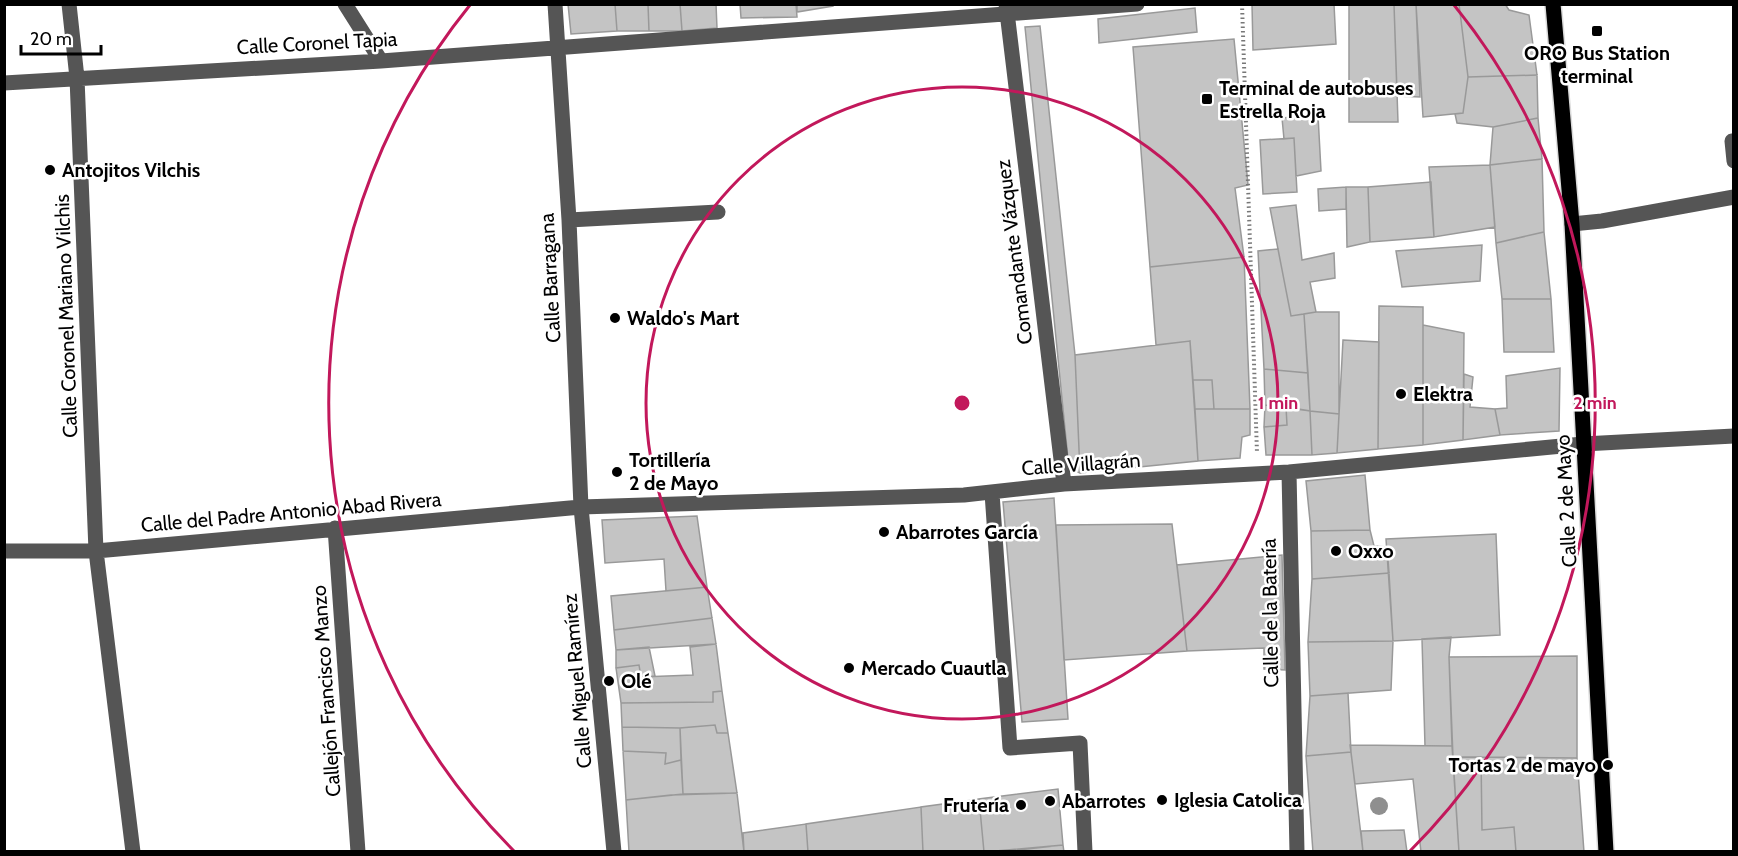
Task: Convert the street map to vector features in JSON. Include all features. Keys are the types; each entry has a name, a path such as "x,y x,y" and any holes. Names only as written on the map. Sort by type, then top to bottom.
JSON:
{"main road":[{"name":"Calle 2 de Mayo","path":"1553,4 1572,224 1606,852"}],"street":[{"name":"Calle Coronel Mariano Vilchis","path":"69,4 77,78 96,551 133,852"},
{"path":"345,4 381,61"},
{"name":"Calle Barragana","path":"555,4 569,220 581,507"},
{"name":"Calle Coronel Tapia","path":"4,83 381,61 1006,10 1137,4"},
{"name":"Comandante Vázquez","path":"1006,10 1064,484"},
{"path":"1732,141 1734,161"},
{"path":"1572,224 1602,221 1734,197"},
{"path":"569,220 718,212"},
{"name":"Calle Villagrán","path":"581,507 992,493 1064,484 1289,472 1584,444 1734,436"},
{"name":"Calle de la Batería","path":"1289,472 1293,753 1297,852"},
{"path":"992,493 1010,748 1080,743 1085,852"},
{"name":"Calle del Padre Antonio Abad Rivera","path":"4,551 96,551 581,507"},
{"name":"Calle Miguel Ramírez","path":"581,507 614,852"},
{"name":"Callejón Francisco Manzo","path":"335,528 358,852"}],"path":[{"path":"1242,4 1258,474"}],"building":[{"path":"568,4 615,4 617,31 571,34"},
{"path":"615,4 648,4 649,31 617,31"},
{"path":"648,4 680,4 682,31 649,31"},
{"path":"680,4 716,4 717,28 682,31"},
{"path":"740,4 796,4 797,17 741,18"},
{"path":"797,4 833,4 833,6 797,12"},
{"path":"1252,4 1334,4 1336,44 1253,50"},
{"path":"1349,4 1394,4 1398,122 1349,122"},
{"path":"1394,4 1416,4 1420,97 1397,96"},
{"path":"1416,4 1459,4 1468,77 1463,113 1423,117"},
{"path":"1459,4 1505,4 1509,10 1529,15 1537,75 1468,77"},
{"path":"1195,8 1197,32 1099,43 1098,19"},
{"path":"1040,26 1075,355 1080,473 1069,469 1025,27"},
{"path":"1234,39 1248,185 1235,188 1244,257 1150,267 1133,47"},
{"path":"1537,75 1538,118 1493,127 1457,123 1455,114 1463,113 1468,77"},
{"path":"1318,115 1321,171 1296,176 1294,138 1284,139 1282,118"},
{"path":"1538,118 1542,159 1490,165 1493,127"},
{"path":"1294,138 1297,192 1263,194 1260,140"},
{"path":"1542,159 1544,232 1496,243 1490,165"},
{"path":"1490,165 1495,227 1434,237 1429,167"},
{"path":"1431,182 1434,237 1370,242 1368,187"},
{"path":"1346,187 1368,187 1370,242 1347,247"},
{"path":"1346,187 1346,209 1319,211 1318,189"},
{"path":"1296,205 1302,260 1334,253 1335,278 1310,282 1316,312 1291,316 1270,208"},
{"path":"1544,232 1551,299 1502,299 1496,243"},
{"path":"1482,245 1480,281 1402,287 1396,251"},
{"path":"1278,249 1291,316 1304,314 1308,373 1264,369 1258,251"},
{"path":"1244,257 1250,409 1214,409 1212,380 1193,380 1190,341 1156,345 1150,267"},
{"path":"1502,299 1551,299 1554,352 1504,352"},
{"name":"Elektra","path":"1379,306 1423,307 1423,445 1378,449"},
{"path":"1339,312 1339,414 1310,411 1304,314"},
{"path":"1423,325 1464,333 1463,440 1423,445"},
{"path":"1343,340 1379,342 1378,449 1337,453"},
{"path":"1190,341 1198,461 1080,473 1075,355"},
{"path":"1560,368 1559,431 1500,435 1495,409 1507,408 1506,376"},
{"path":"1264,369 1308,373 1310,411 1265,405"},
{"path":"1464,374 1473,377 1470,407 1495,409 1500,435 1463,440"},
{"path":"1193,380 1212,380 1214,409 1195,409"},
{"path":"1265,405 1286,407 1287,425 1264,427"},
{"path":"1286,407 1310,411 1312,455 1266,455 1264,427 1287,425"},
{"path":"1195,409 1250,409 1250,435 1242,437 1240,458 1198,461"},
{"path":"1310,411 1339,414 1337,453 1312,455"},
{"path":"1365,475 1370,530 1311,531 1306,481"},
{"path":"1054,498 1068,719 1022,722 1003,502"},
{"path":"697,516 707,587 666,591 664,559 605,563 602,520"},
{"path":"1172,524 1187,651 1064,660 1056,525"},
{"path":"1370,530 1374,546 1387,547 1389,573 1312,579 1311,531"},
{"path":"1496,534 1500,635 1393,641 1386,539"},
{"path":"1282,555 1285,670 1264,669 1264,648 1187,651 1177,565"},
{"path":"1389,573 1393,641 1308,642 1312,579"},
{"path":"707,587 712,618 614,630 611,596"},
{"path":"712,618 716,644 616,650 614,630"},
{"path":"1451,637 1449,657 1452,746 1425,746 1422,639"},
{"path":"1393,641 1391,690 1310,696 1308,642"},
{"path":"716,644 722,691 713,692 713,702 621,703 616,668 639,665 641,677 693,675 690,647"},
{"path":"649,647 655,676 641,677 639,665 616,668 616,650"},
{"path":"1577,656 1577,758 1453,757 1449,657"},
{"path":"722,691 728,733 717,733 715,725 680,728 622,727 621,703 713,702 713,692"},
{"path":"1348,693 1351,752 1306,756 1310,696"},
{"path":"715,725 717,733 728,733 737,793 683,794 680,728"},
{"path":"622,727 680,728 681,760 665,764 666,753 623,751"},
{"path":"1350,745 1452,746 1459,852 1421,852 1413,779 1355,784"},
{"path":"623,751 666,753 665,764 681,760 683,794 626,800"},
{"path":"1351,752 1363,852 1313,852 1306,756"},
{"path":"1453,757 1481,757 1482,830 1514,827 1516,852 1459,852"},
{"path":"1481,757 1577,758 1584,852 1516,852 1514,827 1482,830"},
{"path":"1058,789 1063,845 984,852 979,799"},
{"path":"737,793 744,852 629,852 626,800 671,795"},
{"path":"979,799 984,852 923,852 921,807"},
{"path":"921,807 923,852 808,852 806,824"},
{"path":"806,824 808,852 744,852 743,833"},
{"path":"1404,830 1407,852 1363,852 1361,831"},
{"path":"1063,845 1064,852 999,852"}],"place":[{"name":"ORO Bus Station terminal","path":"1597,31"},
{"name":"Terminal de autobuses Estrella Roja","path":"1207,99"},
{"name":"Antojitos Vilchis","path":"50,170"},
{"name":"Waldo's Mart","path":"615,318"},
{"name":"Elektra","path":"1401,394"},
{"name":"Tortillería 2 de Mayo","path":"617,472"},
{"name":"Abarrotes García","path":"884,532"},
{"name":"Oxxo","path":"1336,551"},
{"name":"Mercado Cuautla","path":"849,668"},
{"name":"Olé","path":"609,681"},
{"name":"Tortas 2 de mayo","path":"1608,765"},
{"name":"Iglesia Catolica","path":"1162,800"},
{"name":"Abarrotes","path":"1050,801"},
{"name":"Frutería","path":"1021,805"}]}
